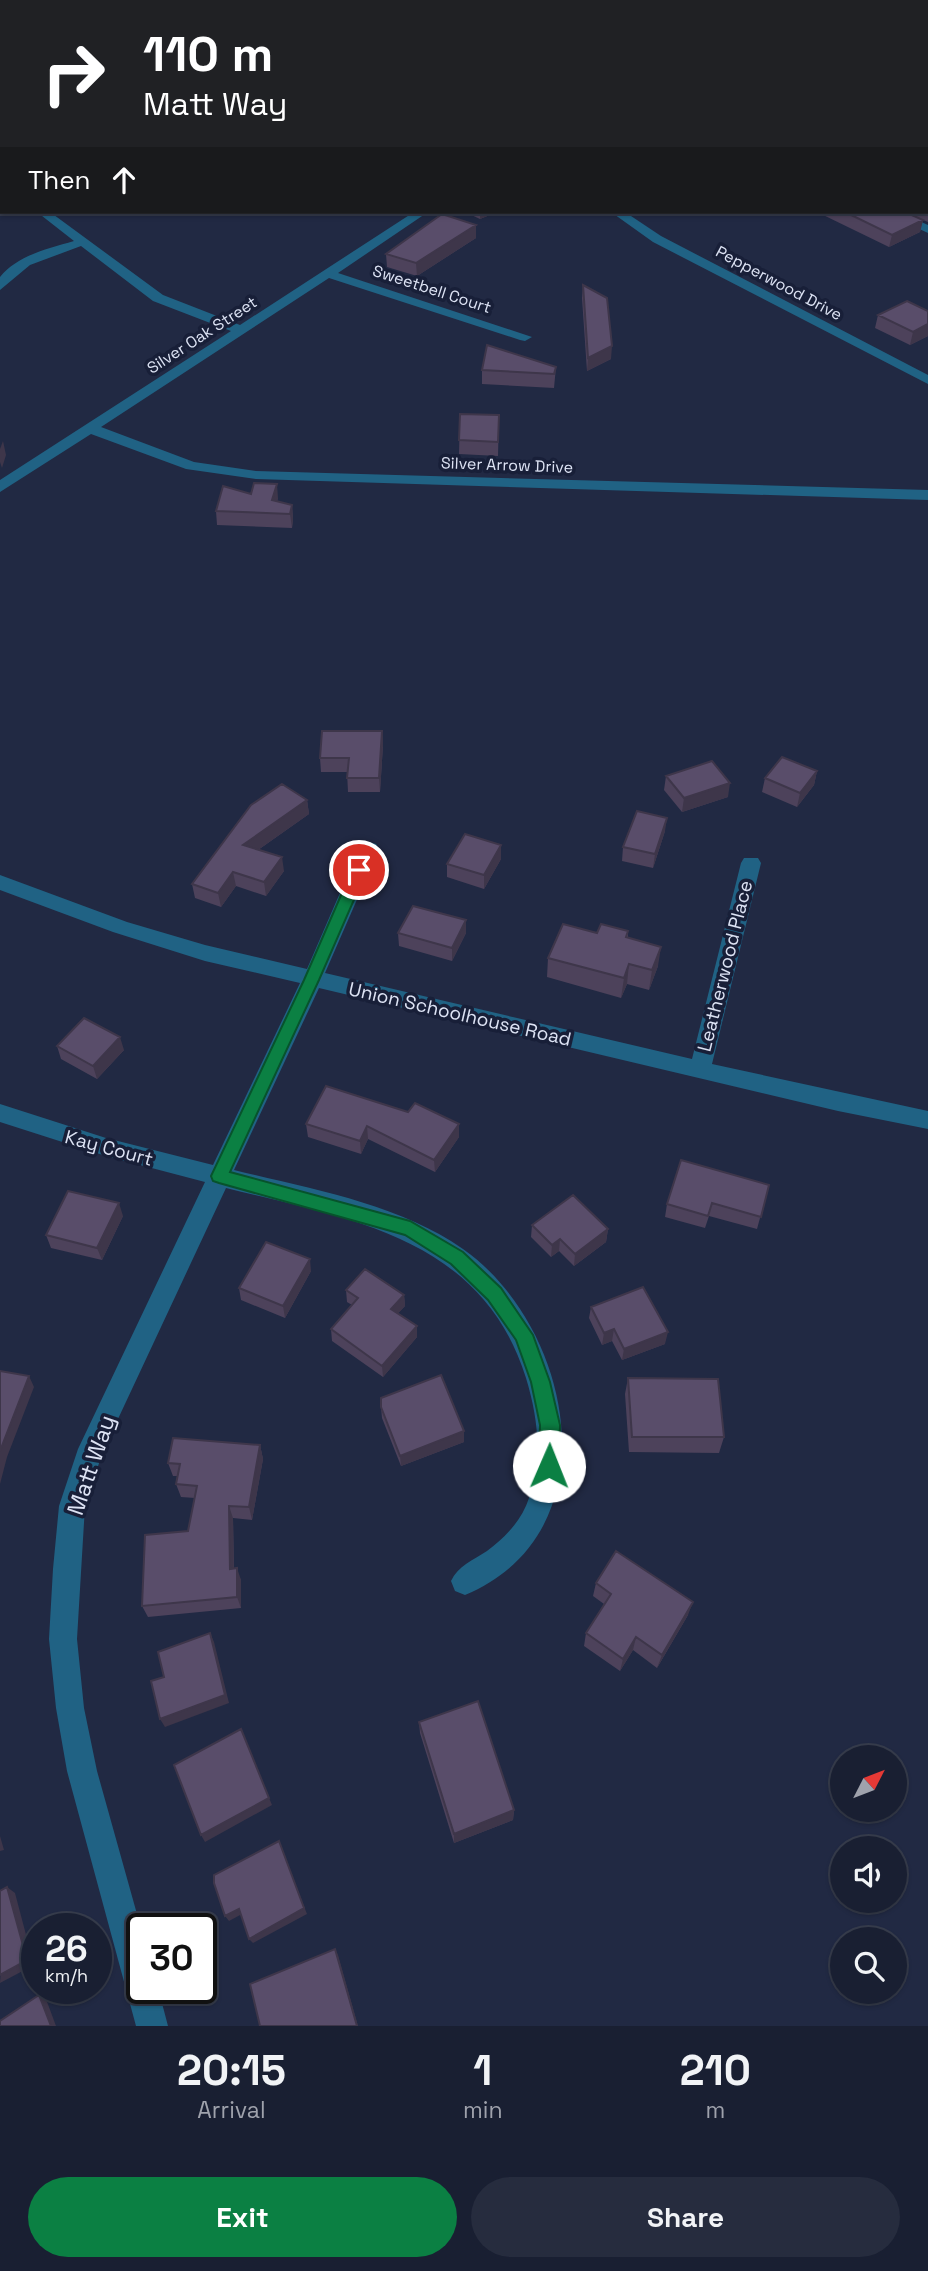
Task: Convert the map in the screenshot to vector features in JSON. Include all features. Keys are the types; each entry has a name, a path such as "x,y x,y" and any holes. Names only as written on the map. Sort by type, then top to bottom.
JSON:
{"street":[{"path":"46,214 158,298 243,331"},
{"name":"Silver Oak Street","path":"0,487 419,214"},
{"name":"Pepperwood Drive","path":"620,214 657,239 928,380"},
{"path":"894,214 928,229"},
{"path":"0,286 10,273 24,263 83,242"},
{"name":"Sweetbell Court","path":"329,274 525,337"},
{"name":"Silver Arrow Drive","path":"92,429 191,466 256,475 928,495"},
{"name":"Matt Way","path":"152,2026 79,1759 70,1708 63,1639 72,1506 91,1449 312,980 369,849"},
{"name":"Leatherwood Place","path":"700,1070 751,863"},
{"name":"Union Schoolhouse Road","path":"0,883 120,927 205,953 838,1102 928,1120"},
{"name":"Kay Court","path":"0,1113 96,1147 219,1176 410,1228 457,1258 494,1294 524,1335 541,1382 550,1425 549,1466 540,1507 513,1547 465,1581"}],"building":[{"path":"442,214 476,225 416,263 386,254"},
{"path":"849,214 910,214 923,220 892,235"},
{"path":"583,285 607,298 612,346 588,358"},
{"path":"907,301 928,311 928,324 913,332 878,315"},
{"path":"487,345 556,367 554,374 482,370"},
{"path":"460,414 499,415 498,442 459,440"},
{"path":"254,483 277,484 272,500 292,505 290,514 216,511 223,486 251,494"},
{"path":"322,731 382,731 379,778 347,778 349,758 320,758"},
{"path":"782,757 817,771 800,793 765,778"},
{"path":"712,761 730,783 684,798 666,776"},
{"path":"282,784 307,800 243,845 282,857 264,882 233,872 218,893 192,884 251,805"},
{"path":"637,811 667,818 655,854 623,847"},
{"path":"465,834 501,845 484,875 447,864"},
{"path":"413,906 466,920 452,948 398,933"},
{"path":"563,924 597,933 601,924 628,931 626,937 661,947 652,970 629,964 624,978 548,958"},
{"path":"84,1018 120,1037 93,1066 57,1046"},
{"path":"326,1086 408,1112 415,1103 459,1124 434,1160 367,1126 360,1141 306,1124"},
{"path":"681,1160 769,1185 761,1217 712,1203 708,1216 667,1204"},
{"path":"68,1191 119,1203 97,1248 46,1235"},
{"path":"573,1195 608,1229 575,1254 560,1239 552,1245 532,1225"},
{"path":"266,1242 310,1259 283,1306 239,1288"},
{"path":"365,1269 404,1295 391,1309 417,1326 382,1366 331,1329 358,1298 346,1290"},
{"path":"643,1287 668,1332 624,1349 614,1329 604,1333 591,1307"},
{"path":"0,1371 29,1376 0,1451"},
{"path":"441,1375 464,1431 400,1456 381,1407 381,1398"},
{"path":"628,1378 718,1379 724,1437 632,1437"},
{"path":"173,1438 260,1445 249,1507 229,1506 230,1569 237,1568 237,1597 142,1606 145,1535 188,1531 197,1486 176,1484 180,1464 168,1463"},
{"path":"616,1551 693,1602 662,1655 636,1637 623,1659 586,1633 611,1594 596,1583"},
{"path":"210,1633 225,1695 160,1719 151,1681 164,1677 158,1652"},
{"path":"478,1701 514,1810 454,1834 419,1722"},
{"path":"241,1729 269,1798 201,1835 174,1765"},
{"path":"279,1841 304,1908 249,1939 239,1909 225,1916 214,1875"},
{"path":"7,1887 21,1938 21,1963 0,1975 0,1891"},
{"path":"335,1949 357,2026 260,2026 250,1984"},
{"path":"26,2004 42,2004 51,2026 0,2026 0,2021"}],"route":[{"path":"359,870 312,980 219,1176 410,1228 457,1258 494,1294 524,1335 541,1382 550,1425 549,1466"}]}
